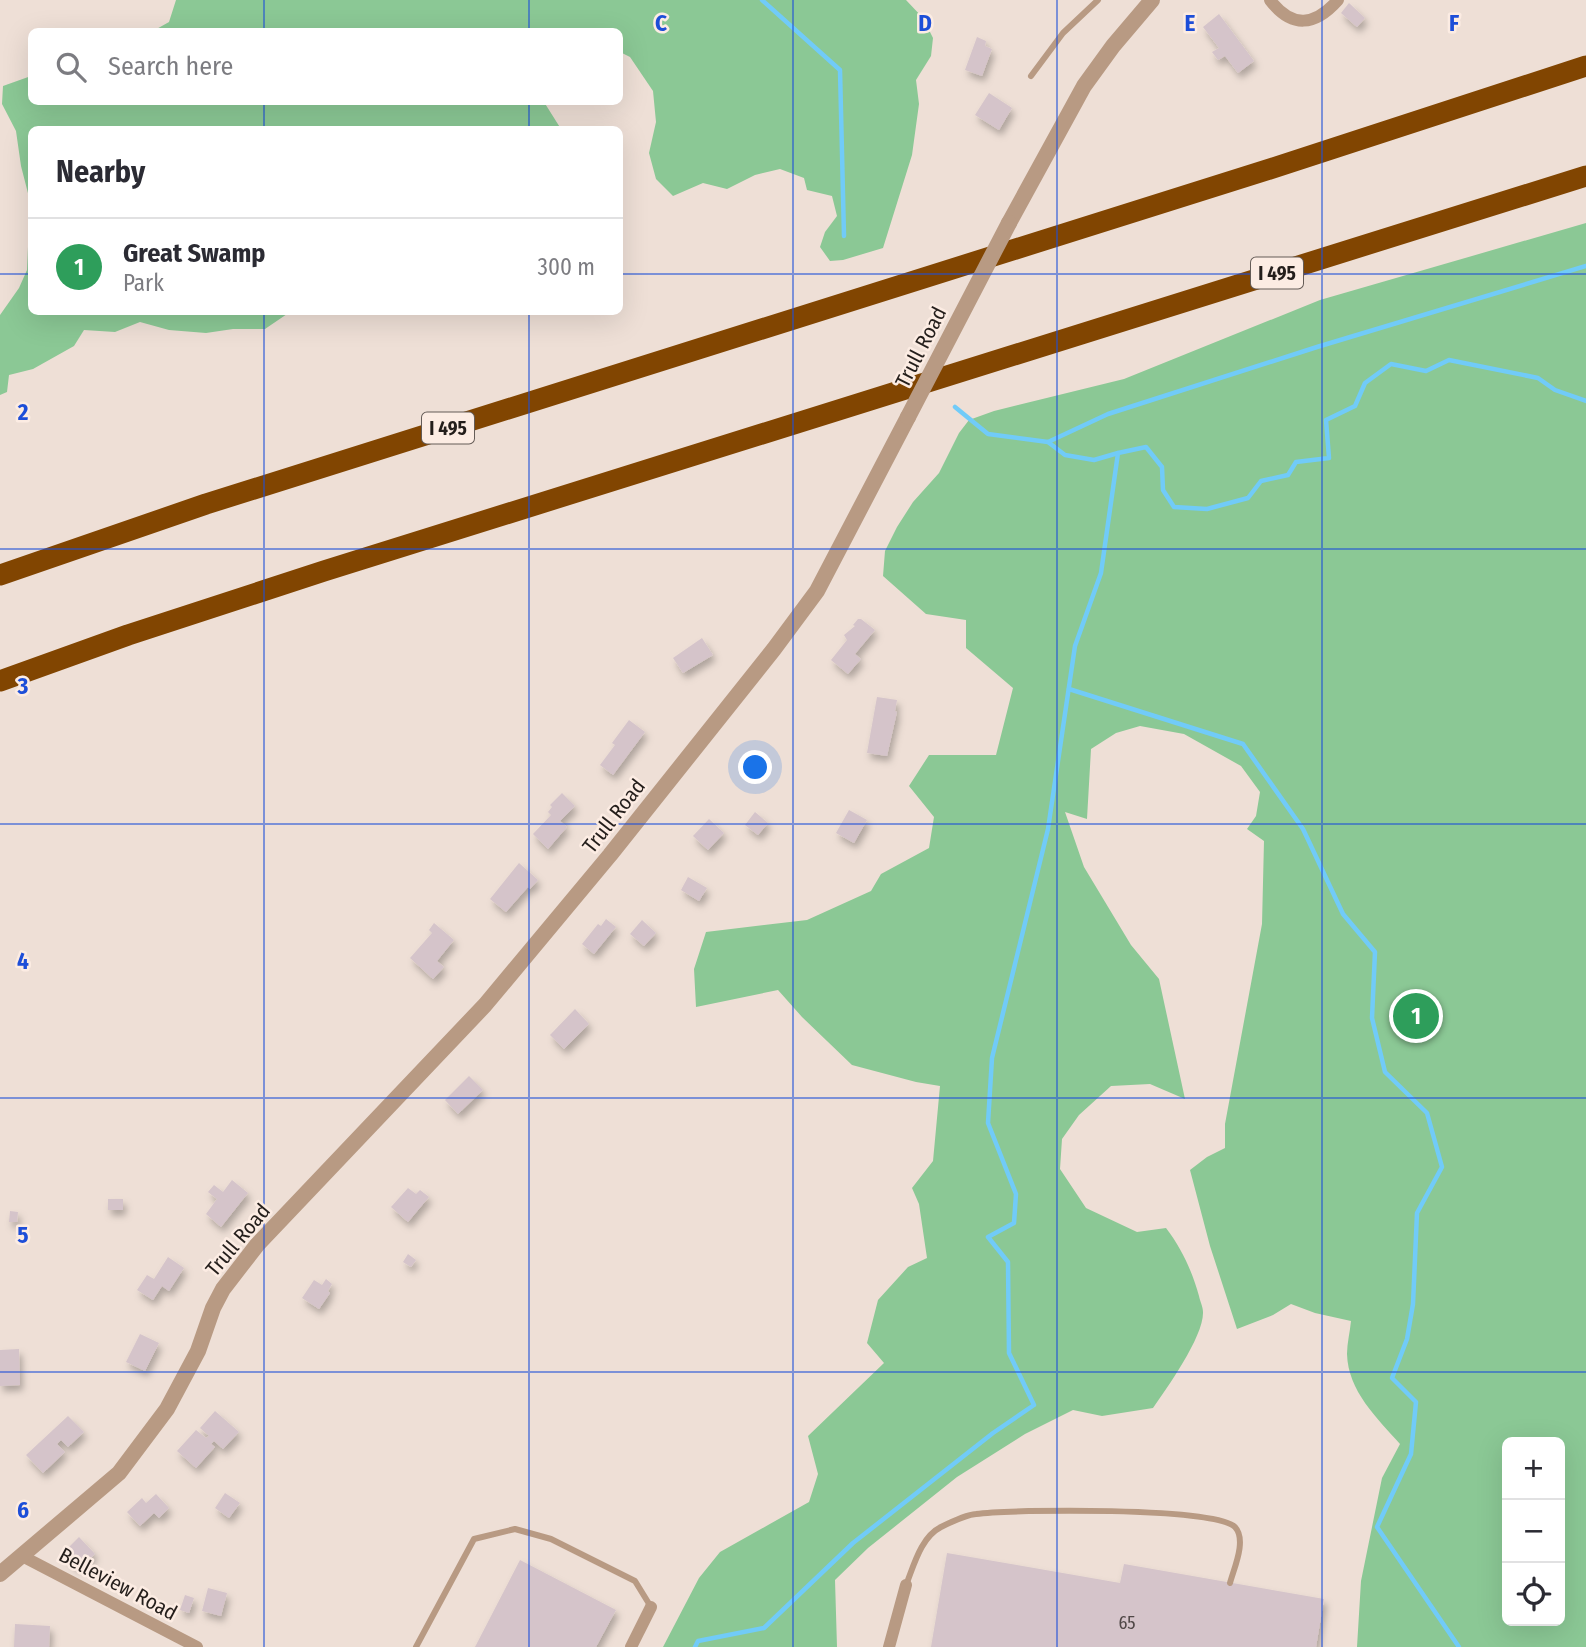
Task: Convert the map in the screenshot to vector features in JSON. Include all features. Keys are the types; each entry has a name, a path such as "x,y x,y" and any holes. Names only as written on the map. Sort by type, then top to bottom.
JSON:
{"highway":[{"name":"I 495","path":"0,575 206,504 1248,176 1586,66"},
{"name":"I 495","path":"0,682 35,667 324,571 1586,176"}],"street":[{"name":"Trull Road","path":"0,1574 119,1474 167,1409 198,1351 213,1308 223,1289 257,1245 485,1005 611,855 817,591 1009,223 1084,86 1152,0"},
{"path":"1270,0 1283,15 1302,20 1323,16 1338,0"},
{"name":"Belleview Road","path":"22,1556 197,1647"},
{"path":"889,1647 906,1585"},
{"path":"631,1647 651,1607"}],"lane":[{"path":"1031,76 1063,33 1098,0"},
{"path":"906,1585 921,1548 938,1528 972,1514 1010,1511 1157,1513 1225,1520 1236,1527 1240,1539 1230,1583"},
{"path":"416,1647 474,1539 515,1529 551,1539 635,1581 651,1607"}],"green space":[{"path":"176,0 906,0 923,18 933,38 931,56 916,80 919,104 912,155 883,248 843,260 830,261 820,247 825,232 837,216 832,196 807,190 804,178 780,169 755,175 727,189 703,183 673,196 656,179 649,153 656,122 653,91 630,57 623,54 623,28 158,28 169,22"},
{"path":"28,77 28,105 546,105 559,126 28,126 28,193 16,131 2,104 3,86"},
{"path":"1586,223 1586,1647 1357,1647 1361,1581 1382,1478 1400,1444 1365,1403 1352,1380 1347,1354 1351,1321 1315,1313 1291,1304 1273,1315 1237,1329 1210,1246 1190,1170 1225,1148 1225,1124 1262,924 1264,841 1247,829 1256,816 1260,792 1241,766 1184,734 1140,726 1116,733 1091,749 1087,819 1065,812 1084,867 1131,945 1159,979 1185,1099 1150,1084 1111,1086 1079,1115 1062,1139 1060,1169 1086,1208 1137,1232 1166,1228 1186,1260 1203,1308 1202,1322 1191,1348 1153,1408 1102,1416 1073,1410 1025,1434 957,1477 868,1548 835,1580 837,1647 663,1647 699,1578 720,1552 809,1502 818,1474 808,1436 884,1363 867,1343 878,1300 908,1267 927,1258 919,1204 912,1188 933,1161 940,1086 852,1065 778,990 696,1007 694,969 706,932 807,920 871,891 881,874 929,848 934,817 909,786 929,755 996,755 1013,688 966,648 966,620 926,614 883,576 885,551 913,502 939,473 959,433 969,420 994,411 1124,379 1320,300"},
{"path":"28,247 28,315 286,315 265,329 233,329 206,333 169,330 140,322 115,332 84,330 74,346 33,369 9,375 7,392 0,395 0,315 19,288 27,270"}],"building":[{"path":"1349,3 1365,18 1357,27 1341,13"},
{"path":"1219,14 1254,61 1238,73 1225,56 1218,60 1212,52 1219,48 1203,27"},
{"path":"977,37 986,41 985,46 992,49 982,76 965,70"},
{"path":"989,93 1012,108 999,130 975,115"},
{"path":"858,619 875,630 855,654 861,659 848,674 831,660 847,640 844,635 855,626 853,625"},
{"path":"702,638 713,655 683,673 673,658"},
{"path":"877,697 897,700 897,712 887,756 867,753"},
{"path":"629,720 645,732 613,775 600,765"},
{"path":"562,793 575,806 560,821 567,827 548,849 533,834 551,815 548,812 552,807 550,805"},
{"path":"849,810 867,820 854,843 836,833"},
{"path":"755,812 768,823 758,835 745,825"},
{"path":"709,819 724,833 708,850 693,836"},
{"path":"519,863 538,880 530,889 528,887 506,912 490,899"},
{"path":"688,877 707,888 699,901 681,890"},
{"path":"606,919 616,927 594,954 582,944 598,924 601,926"},
{"path":"642,920 656,933 644,946 630,934"},
{"path":"434,923 454,940 437,961 444,967 433,979 410,958 432,933 429,930"},
{"path":"575,1009 589,1024 564,1049 550,1035"},
{"path":"469,1076 483,1090 458,1114 445,1100"},
{"path":"232,1180 248,1193 221,1227 206,1214 217,1199 208,1192 214,1185 223,1192"},
{"path":"408,1188 416,1194 420,1190 429,1197 408,1222 391,1207"},
{"path":"108,1199 123,1199 123,1210 108,1210"},
{"path":"10,1211 18,1212 17,1222 9,1222"},
{"path":"408,1254 416,1260 411,1267 403,1262"},
{"path":"168,1257 184,1268 169,1291 162,1286 153,1300 137,1290 147,1275 154,1279"},
{"path":"326,1279 332,1284 328,1291 330,1293 319,1309 302,1298 314,1280 322,1285"},
{"path":"140,1334 159,1343 145,1371 126,1362"},
{"path":"19,1349 20,1385 0,1386 0,1350"},
{"path":"215,1411 239,1432 223,1449 214,1441 211,1444 215,1447 196,1468 177,1451 196,1430 206,1438 209,1436 200,1428"},
{"path":"68,1416 84,1432 68,1447 61,1440 57,1444 65,1452 43,1473 26,1455"},
{"path":"225,1493 240,1503 229,1518 215,1508"},
{"path":"156,1494 169,1508 159,1518 154,1513 140,1526 127,1512 142,1498 146,1503"},
{"path":"79,1537 95,1554 77,1568 63,1553"},
{"path":"947,1553 1120,1583 1124,1564 1324,1599 1316,1647 931,1647"},
{"path":"520,1560 616,1610 596,1647 475,1647"},
{"path":"208,1588 227,1593 221,1616 202,1611"},
{"path":"185,1595 194,1598 189,1613 180,1610"},
{"path":"15,1624 50,1626 49,1647 14,1647"}],"waterway":[{"path":"762,0 840,70 844,236"},
{"path":"1048,442 1108,414 1317,347 1586,266"},
{"path":"955,407 988,434 1048,442 1065,455 1094,460 1146,447 1162,467 1163,490 1174,507 1207,509 1248,498 1261,481 1288,475 1296,462 1329,458 1326,420 1355,406 1365,383 1391,364 1426,371 1449,360 1538,378 1555,390 1586,401"},
{"path":"695,1647 698,1641 764,1628 853,1543 993,1433 1034,1405 1009,1353 1008,1262 988,1237 1014,1223 1016,1194 988,1123 992,1058 1048,829 1075,646 1101,573 1118,453"},
{"path":"1069,689 1243,744 1303,829 1343,914 1375,952 1372,1018 1385,1072 1427,1113 1442,1167 1417,1213 1413,1304 1407,1339 1392,1378 1416,1402 1411,1454 1377,1527 1459,1647"}],"place":[{"name":"Great Swamp","path":"1416,1016"}]}
